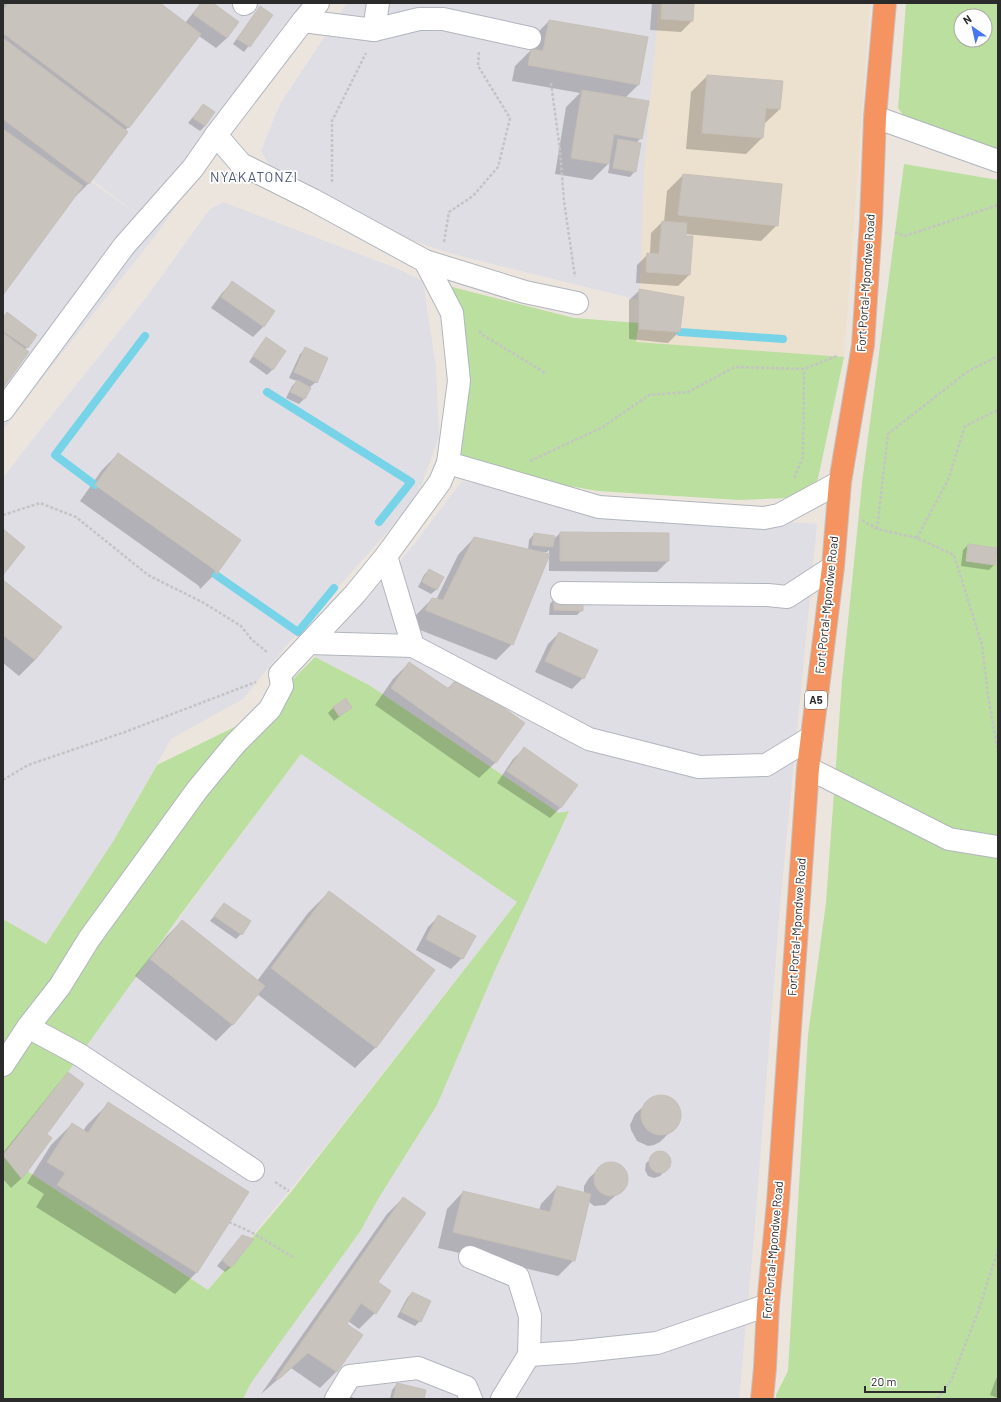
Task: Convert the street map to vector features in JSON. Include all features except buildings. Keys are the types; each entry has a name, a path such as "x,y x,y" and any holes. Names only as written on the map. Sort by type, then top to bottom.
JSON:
{"highway":[{"name":"Fort Portal-Mpondwe Road","path":"762,1399 768,1306 778,1202 808,768 833,567 840,482 863,345 871,221 875,117 885,3"}],"street":[{"path":"3,410 124,246 193,168 216,135 318,3"},
{"path":"374,30 378,3"},
{"path":"303,21 374,30 419,19 436,11 474,26 530,38"},
{"path":"875,117 998,161"},
{"path":"216,135 241,164 349,218 432,263 525,292 577,303"},
{"path":"3,1065 28,1027 60,986 89,939 197,790 235,744 270,709 282,686 284,670 355,594 386,556 440,482 448,463 459,381 452,313 432,263"},
{"path":"448,463 599,507 764,518 779,515 840,482"},
{"path":"386,556 413,646"},
{"path":"562,593 768,595 787,597 833,567"},
{"path":"309,642 413,646 589,739 699,767 766,765 812,737"},
{"path":"808,768 949,839 998,847"},
{"path":"28,1027 80,1055 253,1170"},
{"path":"470,1257 518,1277 530,1316 529,1355 502,1399"},
{"path":"529,1355 573,1352 657,1342 768,1306"},
{"path":"336,1399 350,1376 418,1368 466,1387 471,1399"}],"path":[{"path":"432,263 449,212 473,196 498,167 510,118 478,66 480,55 474,26"},
{"path":"349,218 331,180 332,121 371,42 374,30"},
{"path":"551,83 560,150 564,201 574,264 577,303"},
{"path":"871,221 905,236 998,204"},
{"path":"478,329 483,335 547,374"},
{"path":"495,477 602,427 649,395 688,392 735,367 804,369 863,345"},
{"path":"877,529 888,434 967,372 998,356"},
{"path":"794,479 803,457 804,369"},
{"path":"917,538 948,480 965,426 998,410"},
{"path":"3,515 40,503 76,516 148,575 204,603 241,626 252,640 284,670 125,732 28,765 3,780"},
{"path":"838,505 877,529 917,538 954,555 982,645 988,695 998,752"},
{"path":"994,727 998,730"},
{"path":"229,1222 250,1232 293,1257"},
{"path":"937,1399 952,1379 978,1312 998,1250"}],"shaded area":[{"path":"3,3 323,3 194,180 159,231 3,430 3,114 39,144 142,218 3,111"},
{"path":"347,3 659,3 639,300 456,255 328,213 283,187 261,151 280,104"},
{"path":"659,3 870,3 844,357 636,342 639,323 644,169"},
{"path":"223,202 396,268 423,281 436,368 439,437 420,489 408,509 298,632 243,699 171,739 114,840 46,944 3,919 3,478 145,299 210,209"},
{"path":"462,481 627,509 817,524 780,906 754,1237 739,1399 243,1399 251,1383 437,1105 496,968 559,813 369,685 315,657 412,547"},
{"path":"301,754 517,902 324,1148 208,1290 3,1155"}],"green space":[{"path":"906,3 998,3 998,149 945,138 911,126 898,108"},
{"path":"904,164 998,180 998,1399 776,1399 776,1395 788,1371 808,1035 826,903 842,681 862,483"},
{"path":"444,285 574,318 639,323 636,342 844,357 814,497 739,500 598,491 461,467 462,360"},
{"path":"315,657 369,685 559,813 569,811 496,968 437,1105 378,1199 361,1230 251,1383 243,1399 3,1399 3,919 46,944 114,840 157,765 255,717","holes":["301,754 517,902 291,1192 208,1290 3,1155 68,1072 181,914"]}],"waterway":[{"path":"680,332 783,339"},
{"path":"95,485 55,455 145,336"},
{"path":"267,392 411,482 379,522"},
{"path":"216,575 298,632 334,588"}],"district":[{"name":"NYAKATONZI","path":"254,177"}]}
